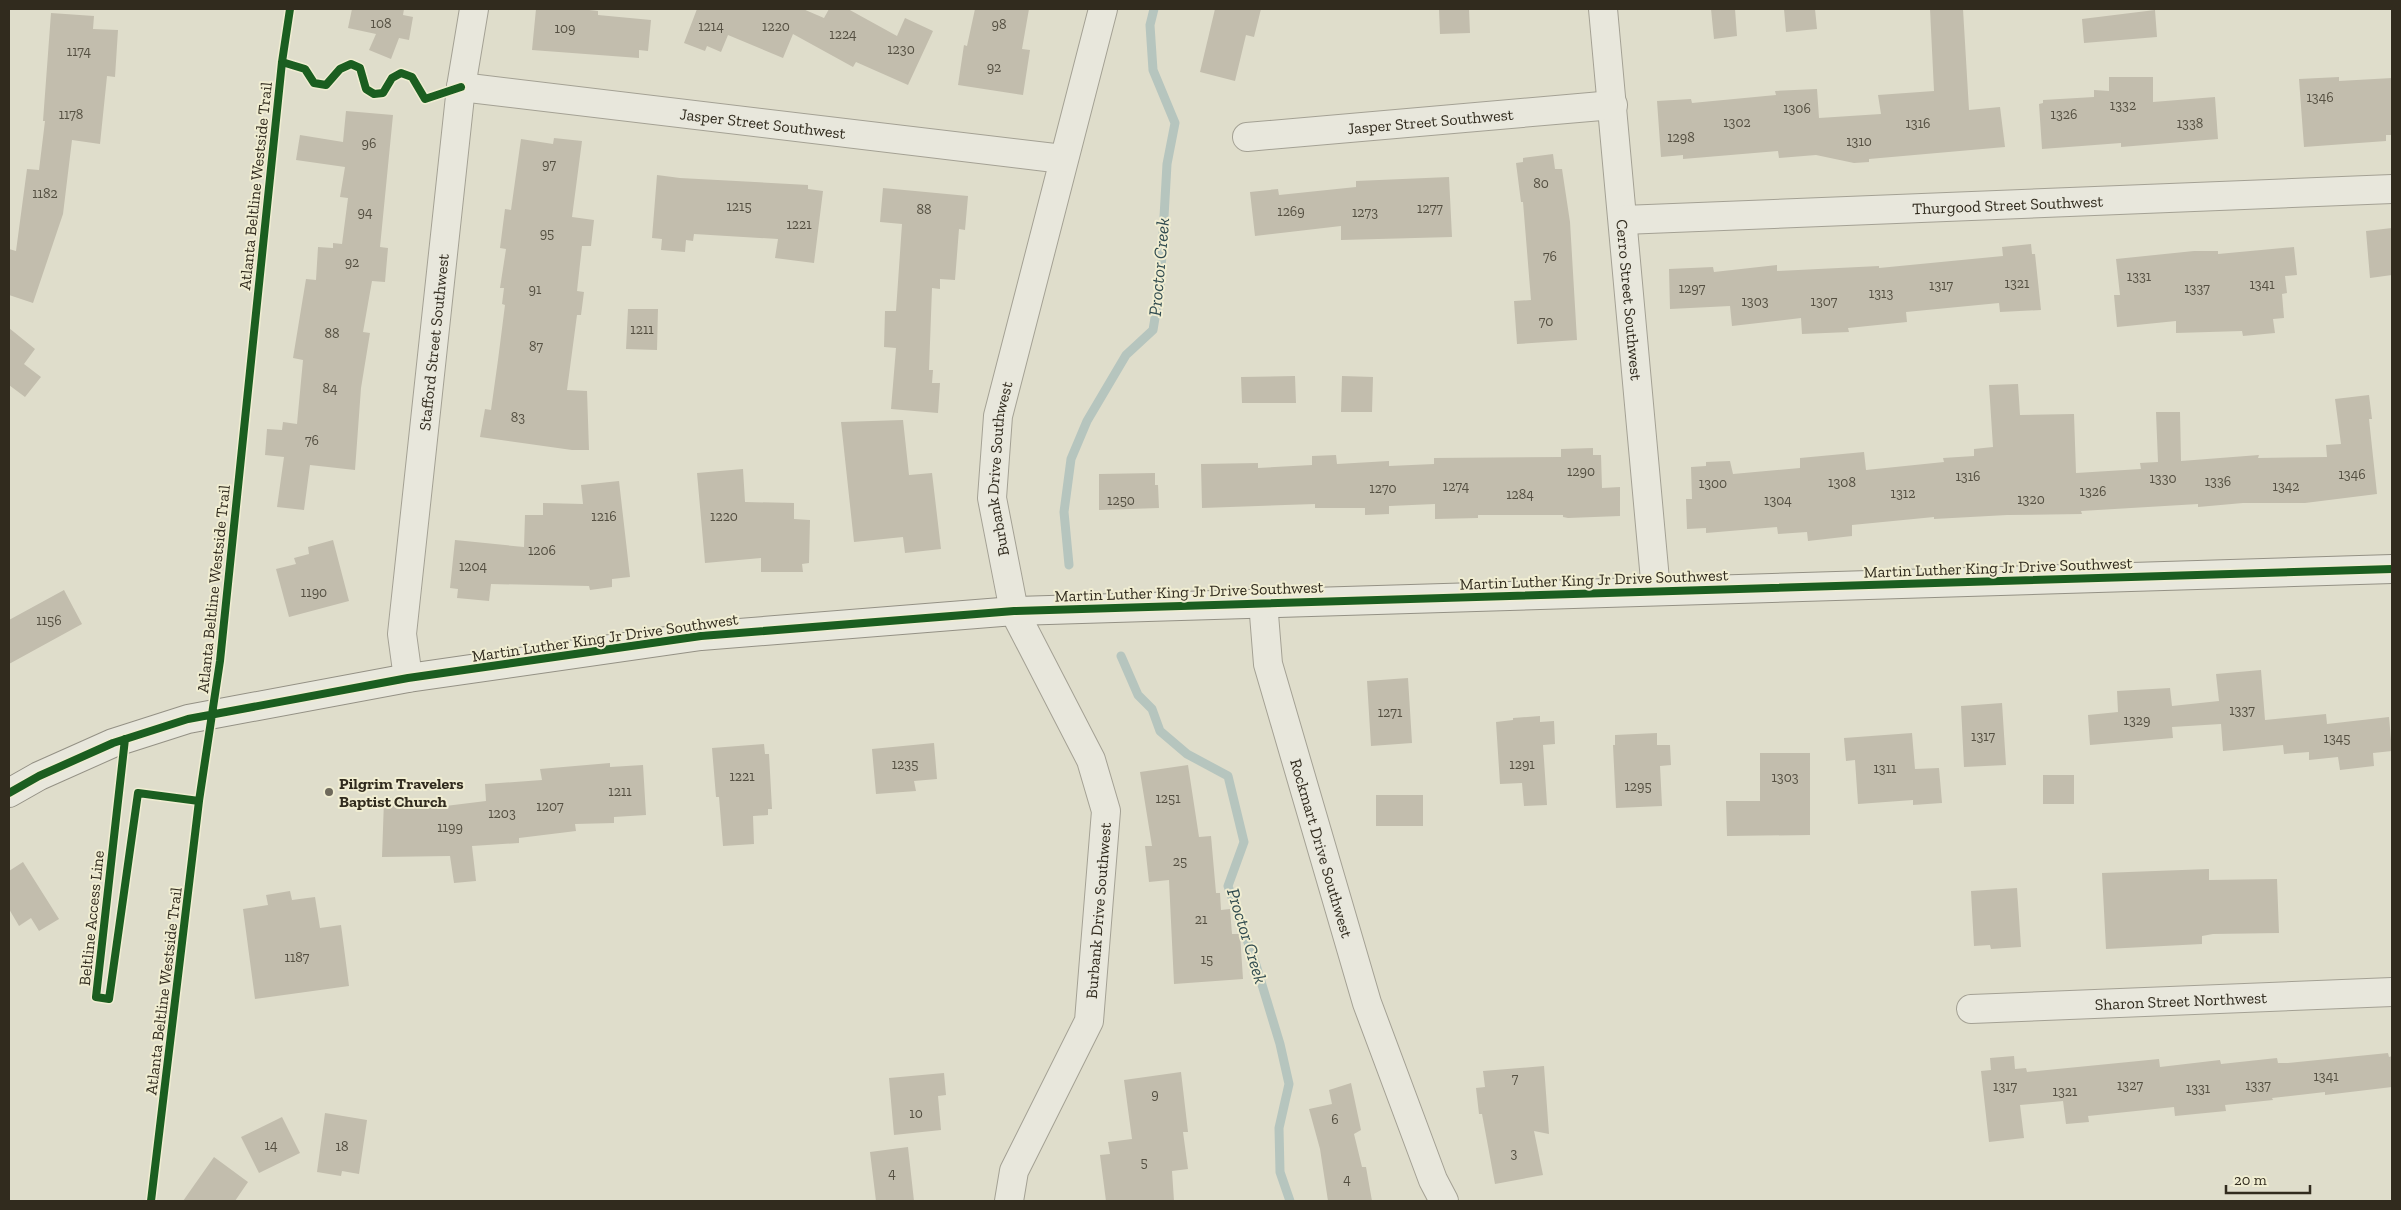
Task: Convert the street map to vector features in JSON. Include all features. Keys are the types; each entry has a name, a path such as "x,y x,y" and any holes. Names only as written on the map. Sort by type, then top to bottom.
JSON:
{"street":[{"name":"Stafford Street Southwest","path":"408,678 402,634 461,87 474,9"},
{"name":"Burbank Drive Southwest","path":"1009,1201 1014,1171 1089,1022 1106,811 1091,760 1014,611 992,498 998,416 1103,9"},
{"name":"Cerro Street Southwest","path":"1603,9 1624,220 1656,591"},
{"name":"Jasper Street Southwest","path":"461,87 1063,159"},
{"name":"Jasper Street Southwest","path":"1247,137 1613,106"},
{"name":"Thurgood Street Southwest","path":"1624,220 2392,189"},
{"name":"Martin Luther King Jr Drive Southwest","path":"9,793 38,776 113,743 188,719 408,678 701,636 1014,611 2392,569"},
{"name":"Rockmart Drive Southwest","path":"1263,602 1268,664 1367,1002 1433,1180 1444,1201"},
{"name":"Sharon Street Northwest","path":"1970,1009 2392,992"}],"building":[{"path":"352,9 404,9 403,15 413,17 409,40 399,38 391,59 369,50 376,34 348,28"},
{"path":"536,9 580,9 598,11 598,15 651,20 648,51 639,50 639,58 532,50"},
{"path":"697,9 803,9 824,18 829,9 848,9 897,36 905,18 933,31 908,85 856,62 853,67 793,34 783,58 728,35 721,52 707,46 705,51 684,43"},
{"path":"975,9 1029,9 1022,49 1030,50 1023,95 958,85 964,45 967,46"},
{"path":"1215,9 1261,9 1254,37 1246,35 1235,81 1200,72"},
{"path":"1439,9 1469,9 1470,33 1440,34"},
{"path":"1711,9 1735,9 1737,36 1714,39"},
{"path":"1784,9 1815,9 1817,29 1786,32"},
{"path":"1930,9 1963,9 1969,110 2000,107 2005,147 1869,159 1869,162 1854,163 1816,155 1779,158 1778,151 1683,159 1683,155 1661,157 1657,101 1691,99 1692,103 1776,95 1775,91 1817,89 1819,118 1881,114 1878,95 1934,91"},
{"path":"2155,10 2157,37 2084,43 2082,19"},
{"path":"51,13 94,16 93,29 118,30 115,77 107,76 100,144 72,140 63,214 33,303 9,295 9,249 16,251 27,169 39,170 45,121 43,121"},
{"path":"2109,77 2153,77 2153,102 2215,97 2218,139 2121,147 2121,143 2042,149 2039,104 2043,103 2043,100 2094,97 2094,90 2109,91"},
{"path":"2339,77 2339,81 2392,78 2392,135 2386,135 2386,141 2304,147 2299,79"},
{"path":"346,111 393,115 380,247 388,248 385,282 372,281 363,332 370,333 361,388 355,470 310,465 304,510 277,507 284,457 265,455 267,429 282,430 283,422 297,424 303,360 293,358 306,279 316,280 318,247 333,248 333,243 342,244 348,198 340,197 345,167 296,160 300,135 343,142"},
{"path":"554,138 582,141 572,217 594,220 591,246 582,246 577,291 584,292 581,315 577,315 567,390 587,391 589,450 572,450 480,437 485,409 491,410 498,360 505,305 502,304 504,288 500,288 506,249 500,248 505,209 511,210 521,139 553,144"},
{"path":"1553,154 1555,169 1562,169 1570,222 1577,340 1517,344 1514,301 1531,300 1523,202 1521,202 1516,163 1523,162 1523,158"},
{"path":"657,175 808,185 808,189 823,191 814,263 775,258 778,239 694,234 693,241 686,240 685,252 661,250 662,239 652,238"},
{"path":"1449,177 1452,237 1341,240 1341,226 1255,236 1250,192 1278,189 1279,195 1356,187 1356,181"},
{"path":"883,188 968,196 965,230 959,229 955,280 940,279 940,289 932,288 929,370 933,370 932,383 940,383 938,413 891,409 896,348 884,347 885,311 896,311 902,224 880,222"},
{"path":"2392,228 2392,275 2370,278 2366,231"},
{"path":"2031,244 2032,254 2035,254 2041,310 2000,312 1999,303 1906,312 1907,322 1848,328 1849,332 1802,334 1801,318 1732,326 1730,306 1670,309 1669,269 1713,267 1714,272 1777,265 1777,271 1879,266 1879,268 2003,256 2002,247"},
{"path":"2294,247 2297,275 2285,276 2287,293 2282,294 2284,318 2273,319 2275,333 2243,336 2242,331 2176,333 2176,321 2117,327 2114,295 2120,295 2116,259 2194,251 2218,251 2218,254"},
{"path":"628,309 658,309 657,350 626,349"},
{"path":"9,328 35,349 24,364 41,377 25,397 9,385"},
{"path":"1295,376 1296,403 1242,403 1241,377"},
{"path":"1342,376 1373,377 1372,412 1341,412"},
{"path":"2018,384 2020,415 2074,414 2076,473 2141,469 2140,463 2158,462 2156,412 2180,412 2181,461 2259,455 2258,458 2327,457 2326,445 2341,444 2335,399 2369,395 2372,419 2369,419 2377,494 2305,503 2243,503 2198,507 2198,504 2081,511 2082,514 2007,515 1934,519 1934,517 1852,525 1852,536 1808,541 1807,532 1778,534 1777,527 1706,533 1706,528 1687,529 1686,499 1692,499 1691,467 1706,466 1706,462 1730,461 1733,474 1800,468 1800,458 1864,452 1866,470 1944,462 1943,458 1974,456 1974,449 1993,447 1989,385"},
{"path":"903,420 909,475 932,473 941,549 905,553 903,537 854,542 841,422"},
{"path":"1593,448 1593,455 1601,455 1602,488 1620,487 1620,516 1568,518 1563,517 1563,515 1478,515 1478,518 1435,519 1435,504 1389,506 1389,514 1365,515 1365,508 1315,508 1315,504 1202,508 1201,464 1258,463 1258,468 1312,465 1312,456 1336,455 1337,464 1389,461 1389,466 1434,464 1434,458 1561,457 1561,449"},
{"path":"743,469 745,502 794,503 794,519 810,520 809,563 802,564 803,572 761,572 761,558 705,563 697,473"},
{"path":"1155,473 1155,485 1158,485 1159,508 1099,510 1099,474"},
{"path":"619,481 630,577 612,579 612,587 590,590 589,586 491,584 489,601 457,598 458,589 450,588 455,540 524,547 525,515 543,515 543,503 583,504 581,485"},
{"path":"333,540 349,601 289,617 276,569 296,564 294,558 309,554 308,547"},
{"path":"64,590 82,624 9,664 9,620"},
{"path":"2261,670 2265,720 2326,714 2327,724 2389,717 2392,751 2373,753 2374,766 2340,770 2338,757 2309,760 2309,752 2284,754 2283,745 2223,751 2221,724 2172,727 2173,738 2090,745 2088,715 2118,712 2117,691 2170,688 2172,706 2219,701 2216,674"},
{"path":"1408,678 1412,743 1371,746 1367,681"},
{"path":"2002,703 2006,765 1964,767 1961,706"},
{"path":"1540,716 1540,722 1554,721 1555,744 1543,745 1547,805 1524,806 1522,783 1500,784 1496,722 1513,720 1513,718"},
{"path":"1657,733 1657,745 1670,745 1671,765 1660,766 1662,806 1616,808 1613,745 1615,745 1615,735"},
{"path":"1912,733 1915,769 1939,768 1942,803 1913,805 1913,800 1858,804 1855,760 1846,761 1844,738"},
{"path":"934,743 937,779 914,781 916,791 876,794 872,749"},
{"path":"764,744 765,754 769,754 772,809 768,809 768,815 753,816 754,844 723,846 712,748"},
{"path":"1760,753 1810,753 1810,835 1727,836 1726,801 1760,801"},
{"path":"610,763 610,767 643,765 646,815 614,817 614,823 575,824 576,831 519,838 519,843 472,846 476,881 454,883 450,856 382,857 384,800 421,799 421,809 486,801 485,784 542,780 540,769"},
{"path":"1188,765 1199,837 1211,836 1216,893 1220,893 1221,910 1230,909 1232,934 1240,934 1243,979 1174,984 1169,880 1149,882 1145,846 1152,846 1140,772"},
{"path":"2043,775 2074,775 2074,804 2043,804"},
{"path":"1376,795 1423,795 1423,826 1376,826"},
{"path":"23,862 59,919 39,931 31,918 19,926 9,909 9,871"},
{"path":"2209,869 2209,880 2277,879 2279,933 2213,934 2202,936 2202,944 2106,949 2102,873"},
{"path":"2017,888 2021,947 1991,949 1990,945 1974,946 1971,891"},
{"path":"290,891 292,900 315,897 320,928 341,925 349,986 255,999 243,909 268,905 266,895"},
{"path":"2388,1053 2389,1057 2392,1056 2392,1087 2325,1095 2325,1092 2272,1098 2273,1100 2225,1105 2226,1111 2175,1116 2174,1107 2088,1116 2089,1122 2066,1124 2063,1101 2020,1105 2024,1138 1989,1142 1981,1071 1991,1070 1990,1058 2014,1056 2015,1069 2026,1068 2027,1072 2159,1059 2160,1067 2220,1060 2221,1064 2277,1058 2278,1063 2288,1063"},
{"path":"1544,1066 1549,1134 1534,1131 1543,1175 1495,1184 1482,1114 1479,1114 1476,1088 1485,1087 1483,1071"},
{"path":"1181,1072 1188,1132 1183,1132 1188,1169 1172,1171 1174,1201 1106,1201 1100,1155 1110,1154 1108,1142 1132,1139 1124,1080"},
{"path":"944,1073 946,1095 938,1096 941,1130 894,1135 889,1078"},
{"path":"1351,1083 1361,1130 1354,1134 1362,1167 1366,1167 1372,1201 1328,1201 1320,1149 1309,1109 1332,1104 1329,1090"},
{"path":"325,1113 367,1120 359,1174 342,1171 341,1176 317,1172"},
{"path":"282,1117 300,1153 259,1173 241,1137"},
{"path":"908,1147 914,1201 876,1201 870,1152"},
{"path":"214,1157 248,1182 235,1201 183,1201"}],"waterway":[{"name":"Proctor Creek","path":"1069,565 1064,512 1071,459 1087,421 1126,355 1153,330 1160,288 1167,164 1175,123 1153,70 1150,25 1154,9"},
{"name":"Proctor Creek","path":"1121,656 1138,695 1152,709 1160,731 1187,754 1228,776 1244,842 1228,886 1256,965 1280,1044 1289,1084 1279,1128 1280,1172 1290,1201"}],"cycle path":[{"name":"Atlanta Beltline Westside Trail","path":"151,1201 199,801 220,661 282,62 290,9"},
{"path":"282,62 305,69 314,83 326,85 340,69 351,64 360,68 366,89 374,94 383,93 392,78 401,73 412,77 425,99 461,87"},
{"path":"9,793 39,776 113,743 188,719 408,678 701,636 1014,611 2392,569"},
{"name":"Beltline Access Line","path":"125,739 96,997 109,999 138,793 199,801"}],"place":[{"name":"Pilgrim Travelers Baptist Church","path":"329,792"}]}
